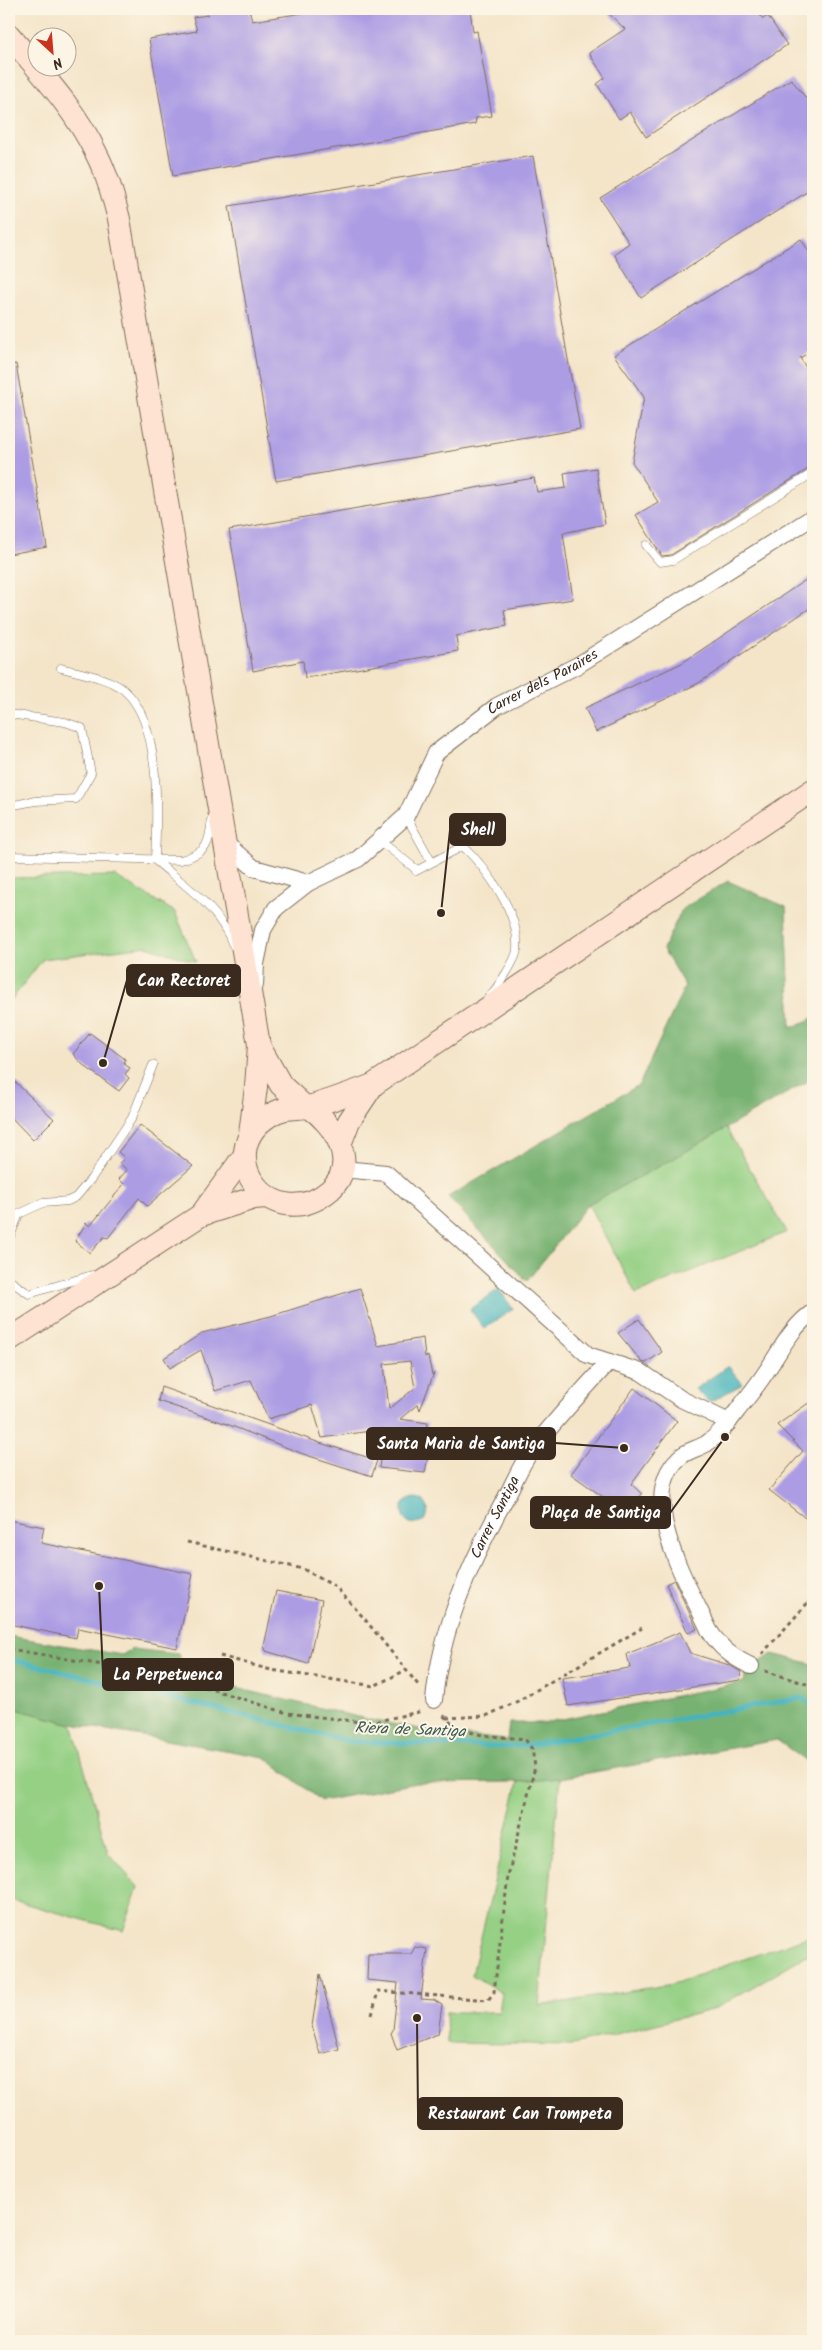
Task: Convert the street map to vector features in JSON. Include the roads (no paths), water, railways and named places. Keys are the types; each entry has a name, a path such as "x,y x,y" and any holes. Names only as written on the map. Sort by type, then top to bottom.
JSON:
{"main road":[{"path":"9,35 78,123 96,153 110,186 131,287 249,986 258,1045 256,1087 250,1134 244,1156 201,1215"},
{"path":"250,1134 269,1115 281,1110 307,1106 373,1085 813,790"},
{"path":"258,1045 281,1085 322,1116 340,1142"},
{"path":"244,1156 252,1180 266,1197 283,1205 303,1205 318,1200 333,1187 342,1169 340,1142 349,1121 373,1085"},
{"path":"9,1340 132,1262 201,1215 254,1198 266,1197"}],"street":[{"name":"Carrer dels Paraires","path":"253,1016 256,964 263,930 276,908 308,883 358,859 406,816 436,753 497,706 578,665 813,517"},
{"path":"224,842 254,868 308,883"},
{"path":"342,1169 386,1173 588,1355 641,1372 681,1399 729,1422"},
{"path":"751,1666 732,1657 717,1643 709,1630 668,1536 662,1518 661,1496 668,1470 680,1457 705,1444 729,1422 795,1328 813,1312"},
{"name":"Carrer Santiga","path":"434,1700 437,1676 449,1622 472,1564 498,1511 530,1453 553,1423 609,1362"}],"lane":[{"path":"646,545 660,562 673,560 813,473"},
{"path":"61,668 95,676 125,690 141,711 150,734 157,812 155,860"},
{"path":"9,714 64,722 82,728 91,773 76,799 11,804 9,812"},
{"path":"9,856 181,860 198,855 205,848 209,840 214,781"},
{"path":"406,816 431,862"},
{"path":"379,840 416,871 463,846 478,861 510,912 517,936 518,951 492,994 446,1036"},
{"path":"155,860 205,900 220,919 231,939 249,986"},
{"path":"9,1239 19,1214 42,1203 68,1201 76,1197 91,1179 132,1118 153,1065"},
{"path":"9,1280 29,1294 60,1286 132,1262"}],"water":[{"path":"499,1289 513,1309 484,1329 470,1309"},
{"path":"728,1366 743,1384 709,1402 695,1389"},
{"path":"415,1498 424,1502 428,1511 424,1520 415,1524 406,1520 402,1511 406,1502"}],"waterway":[{"name":"Riera de Santiga","path":"9,1659 348,1741 504,1747 529,1745 802,1698 813,1706"}],"place":[{"name":"Shell","path":"441,913"},
{"name":"Can Rectoret","path":"103,1063"},
{"name":"Plaça de Santiga","path":"725,1437"},
{"name":"Santa Maria de Santiga","path":"624,1448"},
{"name":"La Perpetuenca","path":"99,1586"},
{"name":"Restaurant Can Trompeta","path":"417,2018"}]}
